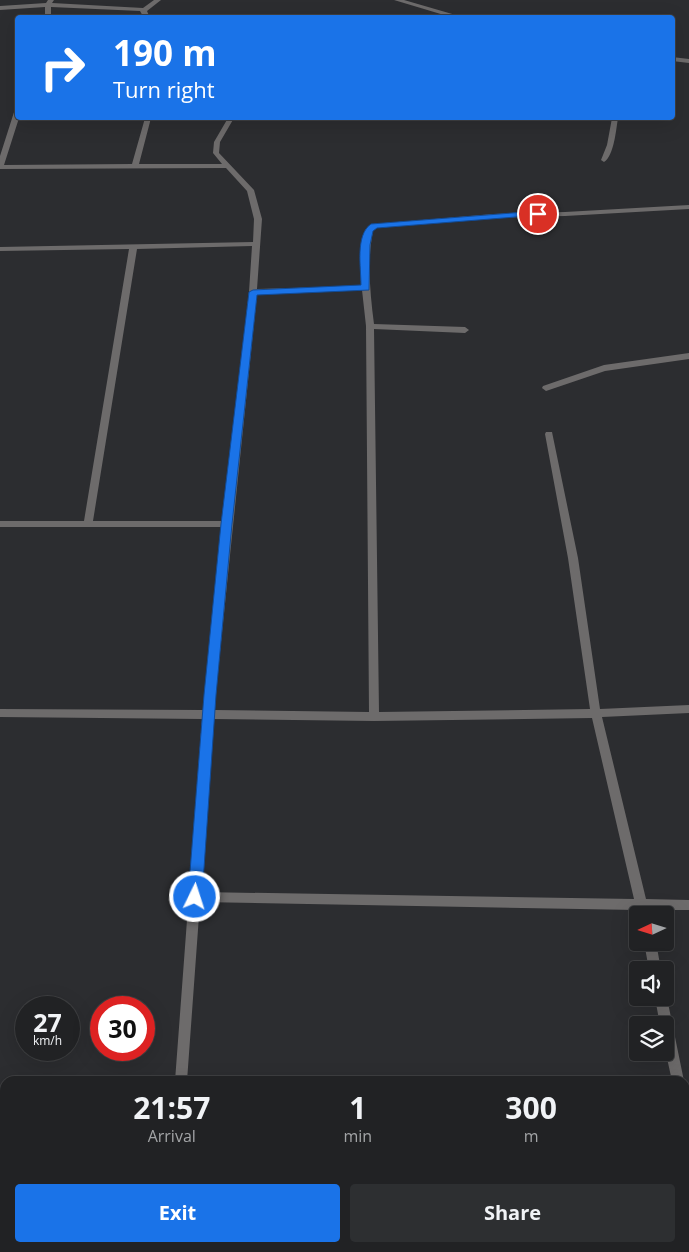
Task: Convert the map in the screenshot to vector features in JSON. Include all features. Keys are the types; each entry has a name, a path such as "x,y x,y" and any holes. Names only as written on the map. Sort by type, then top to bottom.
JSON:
{"street":[{"path":"0,8 50,2 144,10 158,0"},
{"path":"397,0 452,15"},
{"path":"48,15 50,2"},
{"path":"144,10 146,15"},
{"path":"675,59 689,61"},
{"path":"15,118 0,167 226,166"},
{"path":"135,166 147,120"},
{"path":"181,1076 208,714 253,292 258,219 250,190 216,153 217,142 230,120"},
{"path":"604,160 610,145 615,120"},
{"path":"0,136 9,136"},
{"path":"374,717 370,326 366,288 368,230 374,226 494,216 689,207"},
{"path":"0,249 256,244"},
{"path":"88,524 133,247"},
{"path":"253,292 366,288"},
{"path":"370,326 465,330"},
{"path":"546,388 604,368 689,356"},
{"path":"549,434 573,558 596,714 642,906"},
{"path":"0,524 227,524"},
{"path":"0,714 208,714 374,717 596,714 689,709"},
{"path":"195,897 629,910"},
{"path":"674,907 689,905"},
{"path":"663,1006 677,1076"}],"route":[{"path":"195,897 210,695 253,292 366,288 366,245 368,230 374,226 538,214"}]}
